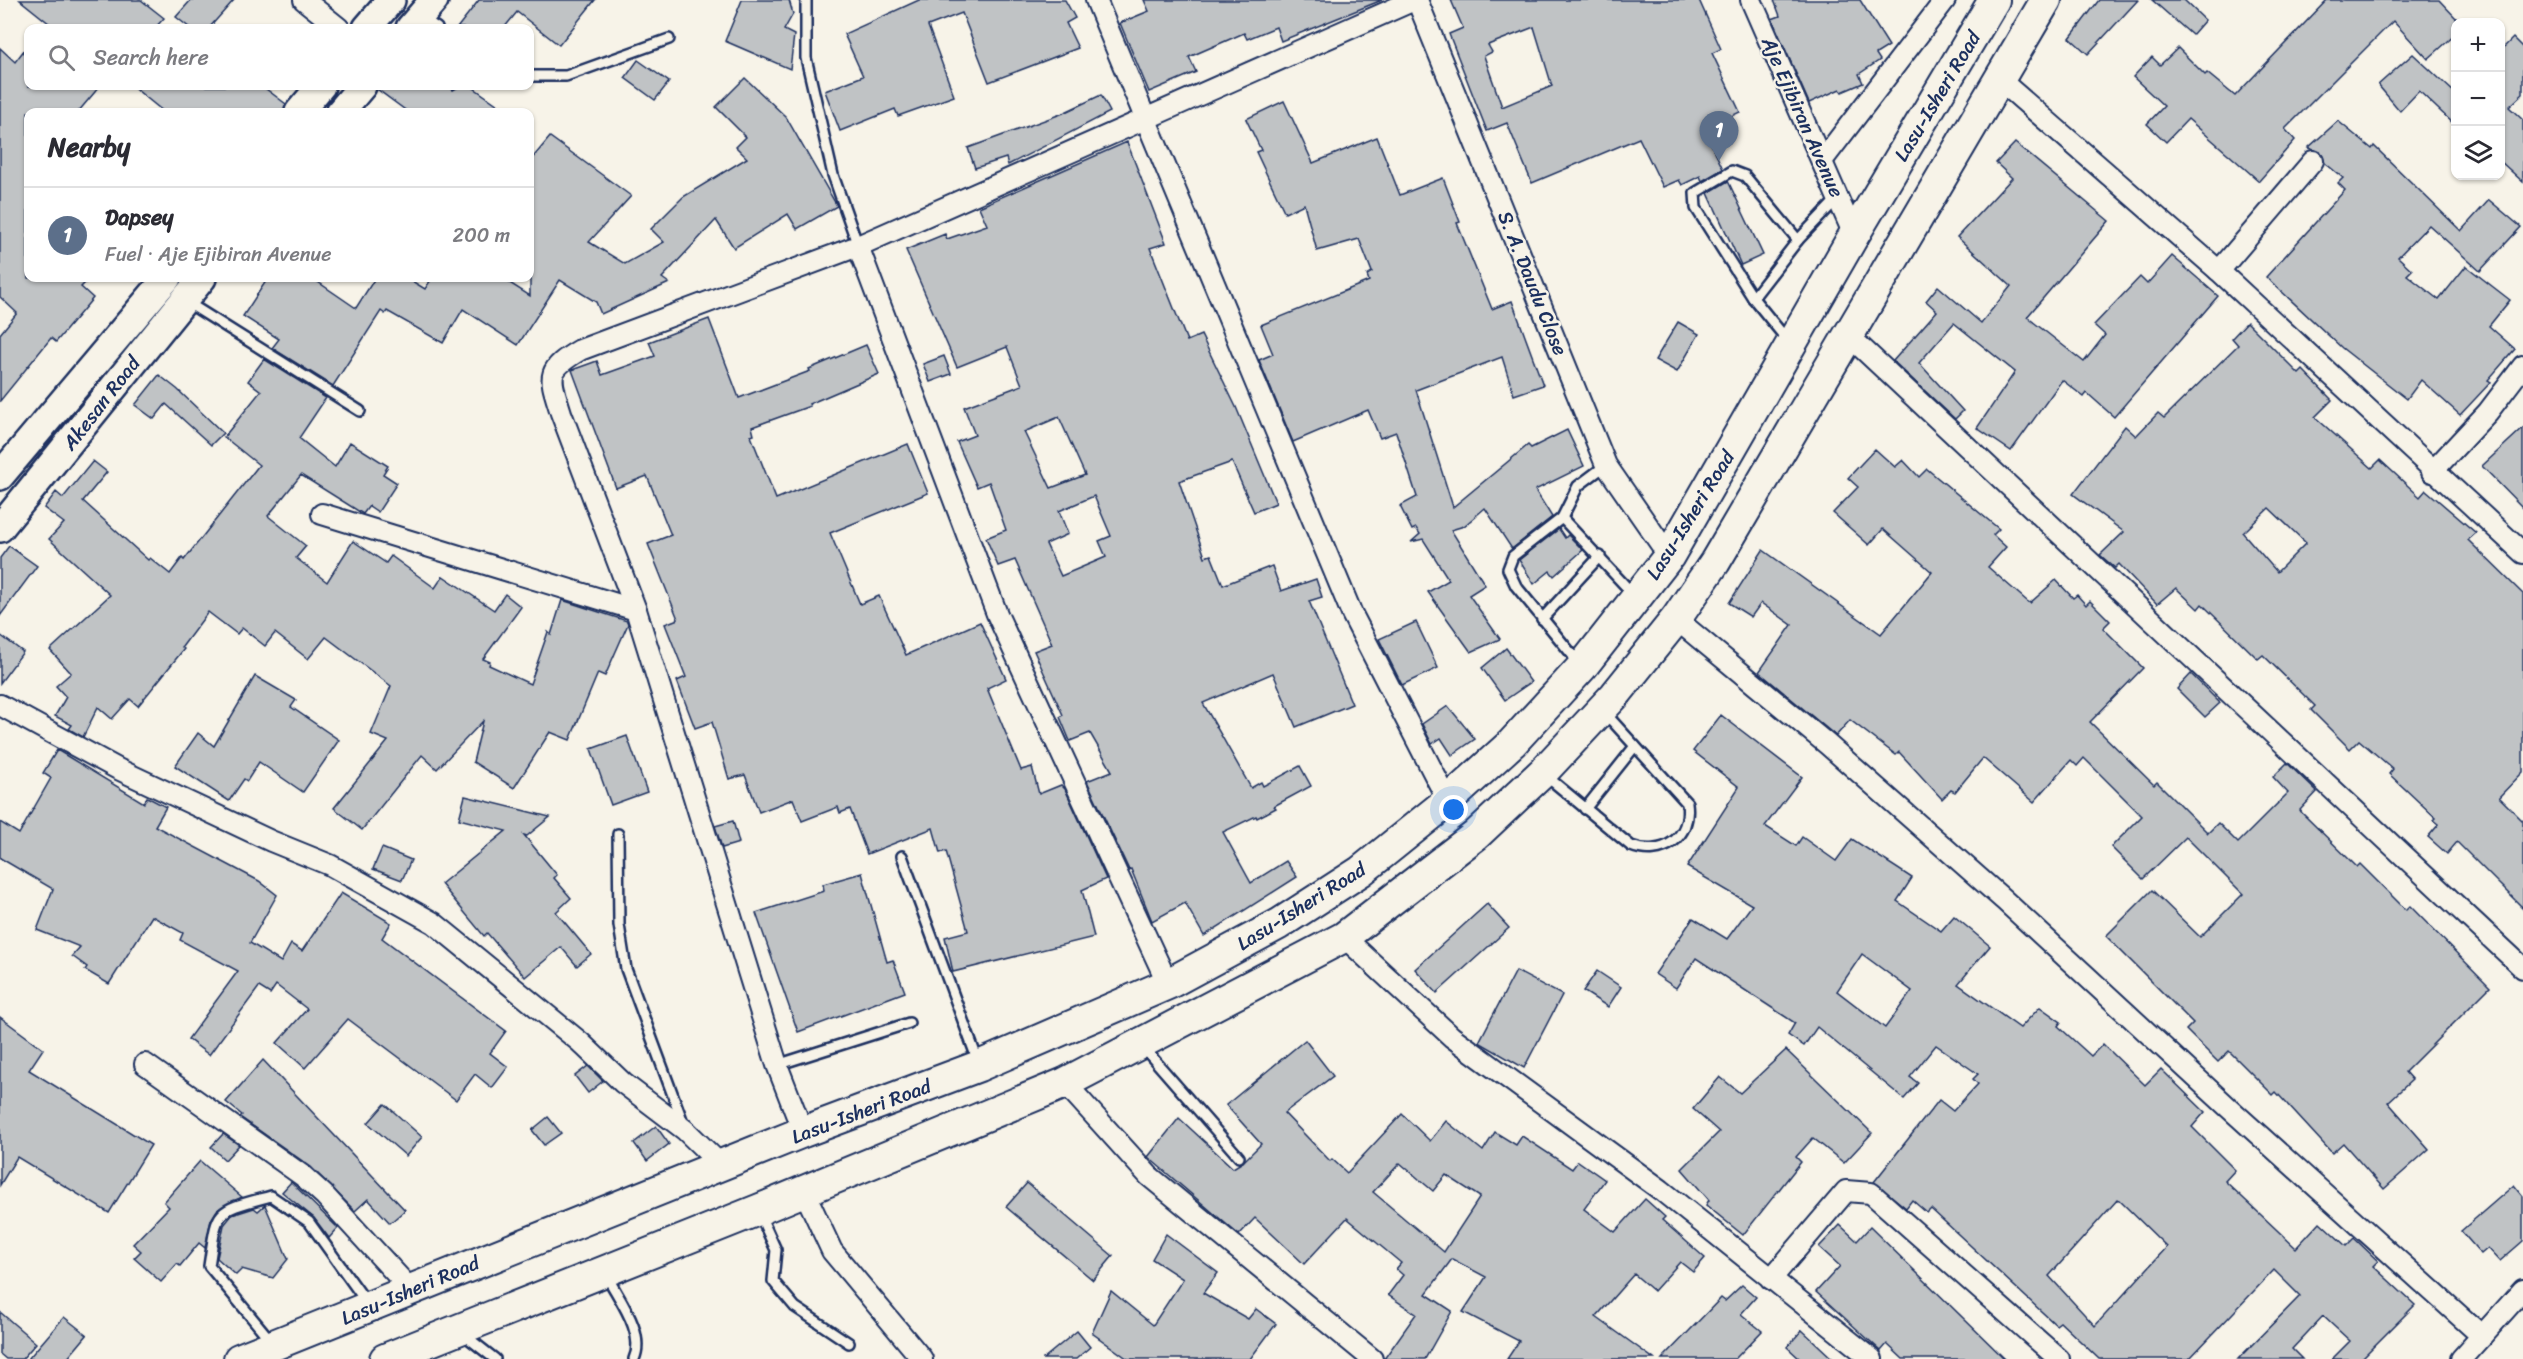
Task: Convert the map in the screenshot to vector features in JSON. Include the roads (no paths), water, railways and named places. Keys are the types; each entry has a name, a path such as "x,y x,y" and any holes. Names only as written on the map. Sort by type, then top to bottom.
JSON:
{"main road":[{"name":"Lasu-Isheri Road","path":"239,1359 721,1164 980,1066 1168,984 1279,924 1361,871 1448,801 1512,743 1582,667 1669,556 1854,234 1994,0"},
{"path":"385,1359 758,1210 1065,1083 1344,937 1476,835 1542,773 1601,709 1676,619 1715,562 2046,0"}],"street":[{"path":"304,0 334,24"},
{"path":"370,24 391,0"},
{"path":"1096,0 1352,614 1448,801"},
{"path":"803,1132 777,1065 636,610 561,413 551,380 558,363 580,350 858,246 1415,0"},
{"name":"S. A. Daudu Close","path":"1415,0 1606,465 1669,556"},
{"name":"Aje Ejibiran Avenue","path":"1752,0 1854,234"},
{"path":"1822,161 1945,0"},
{"path":"2000,80 2219,271 2432,472 2523,554"},
{"path":"302,108 318,90"},
{"path":"343,108 359,90"},
{"path":"2219,271 2313,161"},
{"path":"858,246 997,614 1168,984"},
{"name":"Akesan Road","path":"0,476 164,282"},
{"name":"Akesan Road","path":"4,516 198,282"},
{"path":"1848,334 2523,968"},
{"path":"2432,472 2488,412 2523,366"},
{"path":"322,514 636,610"},
{"path":"1676,619 1827,744 2004,900 2229,1108 2482,1336"},
{"path":"0,705 118,769 271,841 330,866 434,923 580,1042 623,1083 686,1130 721,1164"},
{"path":"1344,937 1452,1037 1661,1190 1872,1359"},
{"path":"145,1064 303,1176 324,1195 410,1288"},
{"path":"1065,1083 1149,1176 1365,1357"},
{"path":"804,1191 832,1251 922,1359"},
{"path":"1771,1279 1846,1191 1871,1193 2059,1359"},
{"path":"2461,1359 2523,1290"}],"lane":[{"path":"806,0 806,58 833,175 858,246"},
{"path":"534,76 566,76 669,39"},
{"path":"1791,345 1754,298 1696,208 1695,194 1732,171 1745,176 1798,240"},
{"path":"1754,298 1798,240 1838,198"},
{"path":"183,299 360,411"},
{"path":"1582,667 1516,586 1509,569 1513,556 1562,518 1578,486 1606,465"},
{"path":"1562,518 1637,598"},
{"path":"1542,618 1600,556"},
{"path":"1542,773 1631,846 1641,850 1658,850 1669,846 1684,827 1689,814 1687,803 1601,709"},
{"path":"1585,808 1635,746"},
{"path":"618,834 619,925 626,969 686,1130"},
{"path":"902,856 980,1066"},
{"path":"777,1065 909,1023"},
{"path":"1139,1043 1239,1157"},
{"path":"274,1345 209,1266 216,1221 224,1211 237,1204 271,1196 309,1222 371,1307"},
{"path":"758,1210 776,1250 773,1281 795,1307 849,1344"},
{"path":"604,1270 631,1322 637,1341 634,1359"},
{"path":"458,1330 495,1359"}],"place":[{"name":"Dapsey","path":"1719,161"}]}
